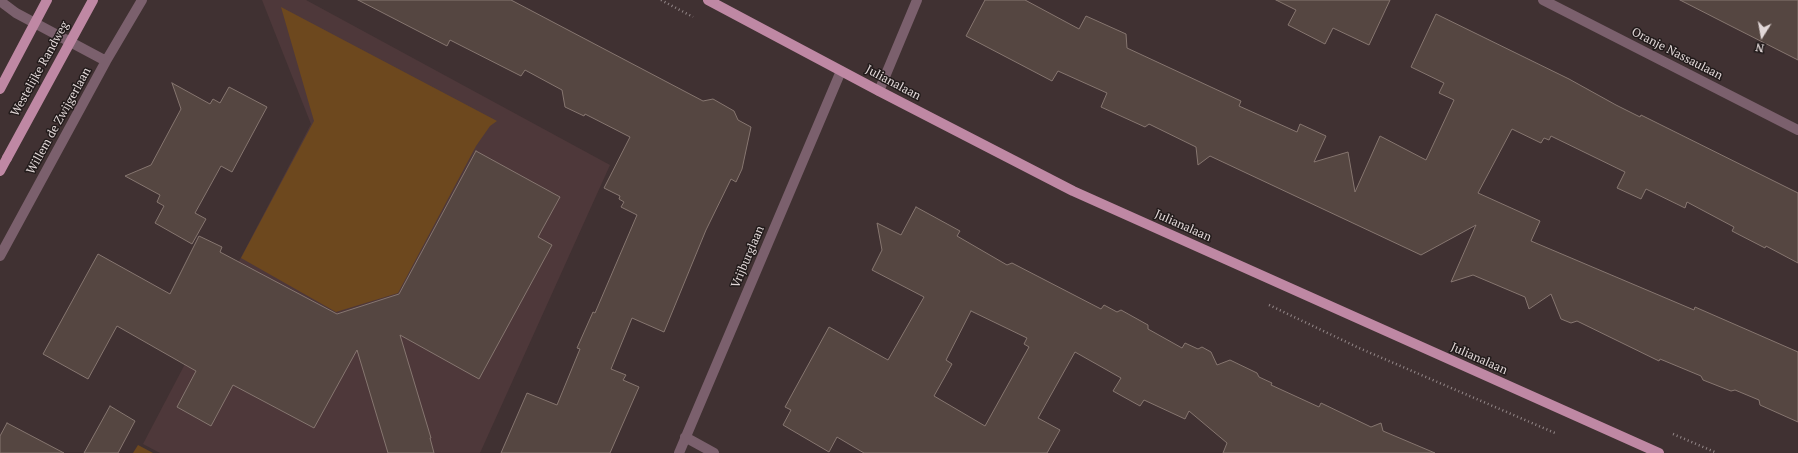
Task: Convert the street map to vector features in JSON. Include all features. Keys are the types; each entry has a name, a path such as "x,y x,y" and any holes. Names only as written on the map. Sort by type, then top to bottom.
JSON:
{"main road":[{"path":"0,89 48,0"},
{"name":"Westelijke Randweg","path":"0,171 92,0"},
{"name":"Julianalaan","path":"708,0 841,71 1073,191 1659,453"}],"street":[{"name":"Willem de Zwijgerlaan","path":"0,256 106,62 142,0"},
{"path":"879,90 917,0"},
{"name":"Oranje Nassaulaan","path":"1543,0 1798,130"},
{"path":"0,2 16,13 106,62"},
{"name":"Vrijburglaan","path":"678,453 841,71"},
{"path":"685,437 714,453"}],"path":[{"path":"1665,431 1717,453"}],"shaded area":[{"path":"262,0 306,0 610,165 480,453 160,453 143,444 311,124"},
{"path":"281,7 497,121 490,126 476,146 398,293 336,312 241,258 314,121"},
{"path":"138,445 153,453 133,453"}],"building":[{"path":"358,0 511,0 703,101 713,99 734,111 738,120 751,127 742,169 736,182 731,179 706,230 664,332 632,318 611,369 626,375 623,380 639,387 610,453 501,453 527,393 557,405 580,349 577,348 593,312 595,313 637,215 621,207 624,202 619,199 620,196 604,188 630,137 585,114 584,116 565,107 562,90 525,70 521,76 450,40 447,46"},
{"path":"985,0 1025,0 1079,29 1086,16 1126,34 1127,48 1241,101 1239,106 1297,132 1300,124 1326,136 1314,162 1348,152 1355,192 1380,136 1426,160 1454,100 1439,93 1444,83 1411,67 1436,14 1569,79 1640,117 1641,115 1798,193 1798,263 1766,246 1765,248 1732,231 1734,227 1687,202 1685,208 1646,189 1641,199 1617,188 1625,172 1551,136 1549,140 1544,138 1541,143 1512,129 1478,193 1540,221 1531,241 1694,310 1695,307 1798,352 1798,422 1760,405 1759,400 1735,390 1731,391 1703,380 1701,376 1660,359 1659,361 1577,321 1571,323 1561,319 1551,294 1529,309 1525,297 1473,275 1451,282 1476,225 1421,255 1210,156 1198,165 1196,147 1149,124 1145,127 1101,107 1107,93 1058,71 1052,81 966,36"},
{"path":"1276,0 1390,0 1369,45 1333,28 1325,44 1288,25 1296,10"},
{"path":"1680,0 1798,0 1798,60 1727,24"},
{"path":"172,83 210,104 213,99 220,103 229,87 267,107 232,172 221,166 195,213 206,219 192,244 155,223 164,206 157,202 160,195 125,176 151,165 181,109"},
{"path":"476,151 560,197 538,237 552,245 479,379 400,335 431,438 434,453 388,453 357,350 314,428 233,385 211,426 177,407 196,371 117,326 88,379 43,354 98,254 170,294 199,236 222,247 220,252 337,314 399,294"},
{"path":"916,207 960,231 957,236 1007,265 1012,263 1101,309 1104,305 1117,312 1121,310 1148,325 1148,329 1182,348 1185,343 1198,349 1202,347 1211,352 1217,365 1230,360 1257,373 1259,377 1272,383 1271,385 1319,407 1321,403 1371,427 1381,423 1383,431 1435,453 1223,453 1227,443 1189,411 1185,419 1144,400 1140,406 1113,391 1121,378 1075,352 1038,418 1060,430 1047,453 864,453 837,437 829,452 783,425 791,410 785,407 829,327 888,360 924,297 872,270 882,250 877,223 901,235","holes":["971,311 1027,338 1024,344 1029,347 985,426 934,396 952,364 946,360"]},
{"path":"110,406 135,421 118,453 84,453"},
{"path":"7,423 64,453 0,453 0,436"}]}
